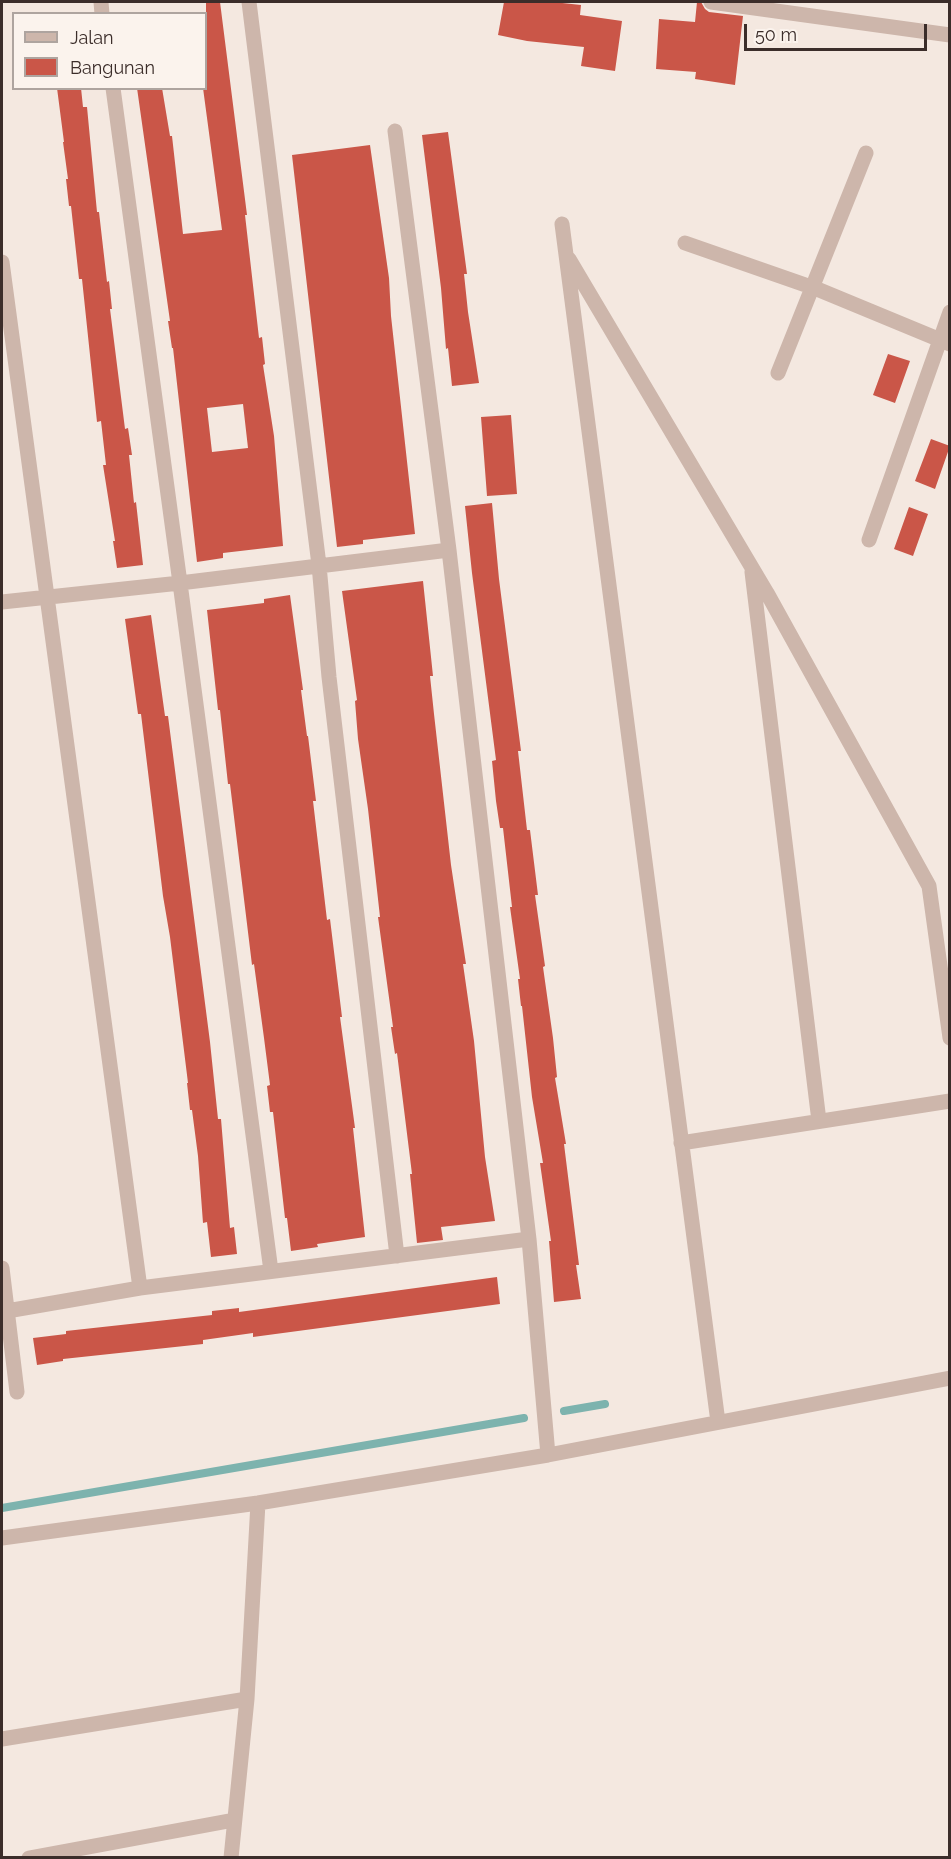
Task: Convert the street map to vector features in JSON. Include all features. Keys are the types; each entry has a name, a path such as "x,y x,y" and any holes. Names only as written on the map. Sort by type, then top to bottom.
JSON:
{"street":[{"path":"249,2 319,565 329,676 397,1256"},
{"path":"711,2 950,35"},
{"path":"113,90 271,1271"},
{"path":"395,131 449,550 529,1239 548,1455"},
{"path":"778,373 866,153"},
{"path":"562,224 718,1422"},
{"path":"685,243 813,287 944,342"},
{"path":"566,254 751,566 928,886 950,1038"},
{"path":"2,262 140,1288"},
{"path":"869,540 944,342 950,312"},
{"path":"2,602 449,550"},
{"path":"751,566 819,1121"},
{"path":"681,1143 950,1101"},
{"path":"7,1311 140,1288 529,1239"},
{"path":"2,1268 17,1392"},
{"path":"2,1538 258,1503 548,1455 950,1378"},
{"path":"231,1857 248,1699 258,1503"},
{"path":"2,1739 248,1699"},
{"path":"29,1857 234,1820"}],"building":[{"path":"206,2 220,2 247,215 245,215 259,338 262,337 265,364 263,365 274,436 283,546 223,553 223,558 197,562 168,321 170,321 137,90 162,90 170,136 172,136 183,234 222,230 203,90 207,90","holes":["243,404 248,448 212,452 207,408"]},
{"path":"504,2 553,2 581,5 580,15 622,21 615,71 581,66 584,47 527,41 498,35"},
{"path":"697,2 701,2 709,12 743,16 735,85 695,79 696,72 656,69 659,19 695,22"},
{"path":"57,90 81,90 83,107 87,107 97,212 99,212 107,282 109,281 112,309 110,309 125,429 128,428 132,455 129,455 143,565 117,568 103,465 106,465 101,421 97,422 82,279 79,279 71,206 69,206"},
{"path":"448,132 467,274 464,274 468,312 479,383 452,386 422,135"},
{"path":"370,145 389,278 391,316 415,534 363,540 363,544 337,547 292,155"},
{"path":"888,354 910,361 895,403 873,395"},
{"path":"511,415 517,494 487,496 481,417"},
{"path":"931,439 950,446 935,489 915,481"},
{"path":"492,503 499,579 521,751 518,751 527,830 530,830 538,895 535,895 553,1038 557,1077 555,1078 566,1144 564,1144 579,1265 576,1265 581,1299 554,1302 549,1241 551,1241 540,1163 543,1163 521,1006 503,828 500,828 496,801 492,761 496,760 465,506"},
{"path":"909,507 928,514 913,556 894,549"},
{"path":"423,581 433,676 430,676 434,714 451,865 466,964 463,964 474,1041 485,1157 495,1221 441,1227 443,1240 417,1243 410,1174 412,1174 397,1053 395,1054 391,1027 393,1027 358,739 355,701 357,700 342,591"},
{"path":"290,595 316,801 313,801 327,920 330,919 355,1128 353,1128 365,1237 317,1244 318,1247 291,1251 273,1112 270,1112 267,1086 270,1085 254,964 252,965 220,710 218,710 207,610 264,603 264,599"},
{"path":"151,615 165,716 168,716 218,1119 221,1119 230,1228 234,1227 237,1254 211,1257 207,1222 203,1223 198,1156 192,1110 190,1110 170,937 141,714 138,714 125,619"},
{"path":"497,1277 500,1304 253,1337 253,1333 203,1340 203,1344 63,1359 63,1361 37,1365 33,1338 66,1334 66,1331 212,1315 212,1311 239,1308 239,1312"}],"waterway":[{"path":"564,1411 605,1404"},
{"path":"2,1508 524,1418"}]}
